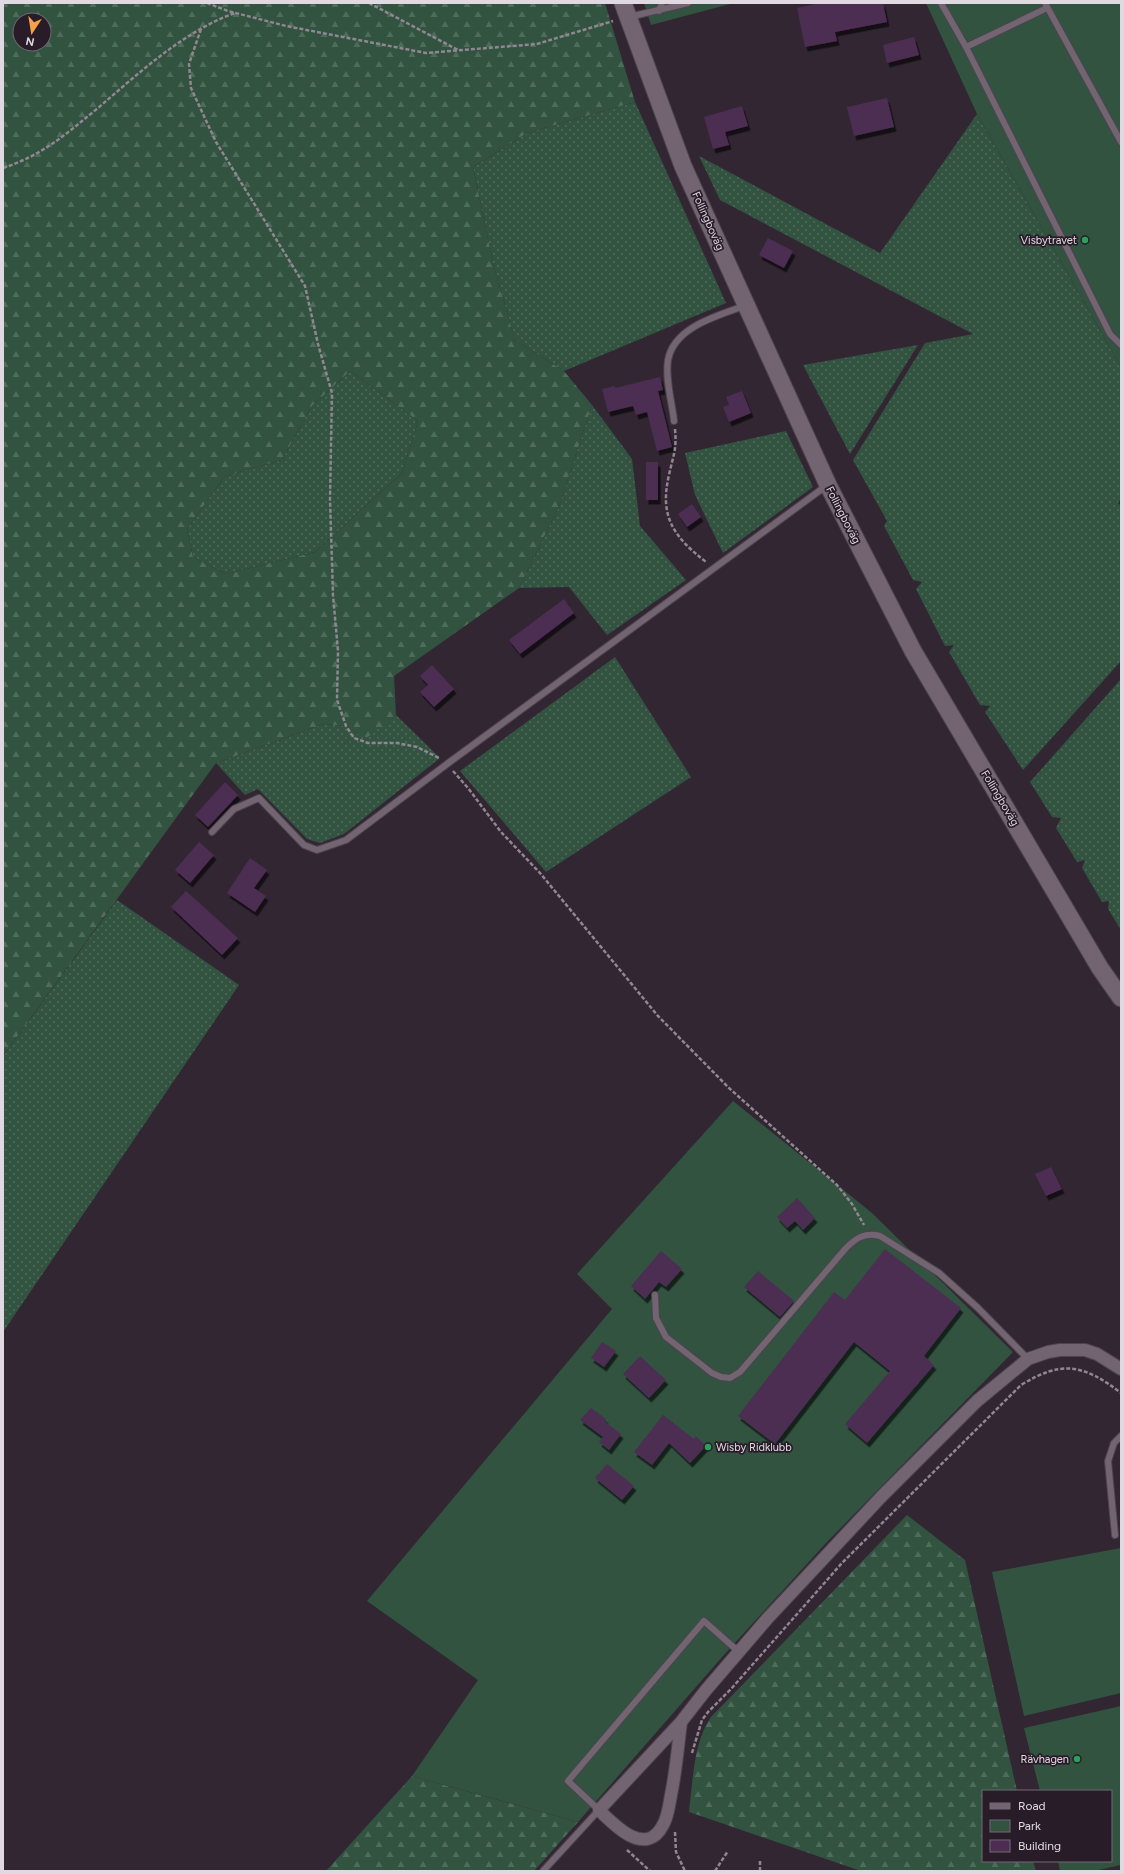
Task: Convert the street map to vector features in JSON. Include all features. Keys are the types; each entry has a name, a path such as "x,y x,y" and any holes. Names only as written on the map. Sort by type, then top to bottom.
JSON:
{"main road":[{"name":"Follingboväg","path":"625,10 683,166 828,485 913,651 1100,968 1121,998"}],"street":[{"path":"681,1722 675,1772 664,1824 658,1834 643,1839 632,1837 615,1826 599,1810 681,1722 767,1619 887,1492 977,1401 1028,1359 1060,1350 1085,1350 1097,1354 1121,1369"}],"lane":[{"path":"659,11 662,3"},
{"path":"625,10 659,11 688,3"},
{"path":"941,3 966,47 1110,334 1121,345"},
{"path":"966,47 1046,6 1121,142"},
{"path":"674,421 668,377 668,360 673,346 681,336 704,322 746,305"},
{"path":"212,832 234,808 259,798 304,845 317,850 346,840 447,764 828,485"},
{"path":"656,1296 656,1318 666,1337 712,1373 721,1377 730,1378 740,1372 846,1248 857,1238 869,1234 880,1236 939,1273 978,1308 1028,1359"},
{"path":"1116,1535 1108,1461 1114,1443 1121,1436"},
{"path":"543,1871 599,1810 568,1781 704,1621 739,1652"}],"path":[{"path":"207,3 236,13 286,26 426,53 537,44 625,10"},
{"path":"369,3 458,50"},
{"path":"3,168 46,149 150,66 201,29 214,21 236,13"},
{"path":"201,29 189,64 191,88 216,142 305,286 318,344 332,393 330,499 333,595 338,651 337,700 346,726 354,738 368,743 397,743 417,747 440,758 447,764 468,788 501,832 540,873 658,1016 729,1088 837,1185 852,1204 869,1234"},
{"path":"674,421 676,447 668,476 665,507 673,528 687,546 714,568"},
{"path":"691,1758 702,1720 708,1712 731,1689 842,1563 1021,1385 1039,1374 1058,1368 1077,1369 1089,1372 1102,1378 1121,1392"},
{"path":"676,1827 676,1852 685,1871"},
{"path":"715,1871 728,1851"},
{"path":"760,1860 760,1871"}],"green space":[{"path":"3,3 605,3 635,102 527,133 473,167 494,267 515,340 564,371 592,405 559,506 519,588 394,676 396,715 365,739 346,726 323,724 216,763 3,1056","holes":["350,371 418,421 402,473 315,552 226,574 193,557 187,529 225,476 282,460 311,407"]},
{"path":"644,3 734,3 651,25"},
{"name":"Visbytravet","path":"926,3 1121,3 1121,367 977,114"},
{"path":"635,102 726,303 564,371 515,340 494,267 473,167 527,133"},
{"path":"977,114 1121,367 1121,498 1118,503 1121,506 1121,661 1023,770 985,712 990,706 980,705 949,652 954,645 945,646 916,589 922,582 913,580 884,526 887,521 853,460 925,343 973,334 720,200 699,156 880,253"},
{"path":"918,345 850,454 803,365"},
{"path":"350,371 418,421 402,473 315,552 226,574 193,557 187,529 225,476 282,460 311,407"},
{"path":"592,405 632,459 640,526 686,580 607,635 569,587 519,588 559,506"},
{"path":"786,431 813,487 723,553 695,495 685,453"},
{"path":"615,657 691,777 546,872 460,771"},
{"path":"1121,679 1121,930 1108,909 1109,901 1102,902 1082,868 1085,860 1077,862 1056,828 1061,818 1052,817 1030,782"},
{"path":"396,715 440,758 344,834 320,843 307,839 258,789 245,795 216,763 323,724 346,726 365,738"},
{"path":"117,900 239,985 3,1332 3,1056"},
{"name":"Wisby Ridklubb","path":"733,1101 872,1213 1013,1352 826,1543 723,1656 578,1822 412,1776 478,1680 367,1601 612,1309 577,1274"},
{"path":"907,1515 965,1560 1017,1790 982,1790 982,1862 1033,1862 1036,1871 861,1871 689,1812 697,1750 705,1727 711,1717"},
{"path":"1121,1548 1121,1693 1024,1716 992,1572"},
{"name":"Rävhagen","path":"1121,1706 1121,1865 1094,1871 1060,1871 1058,1862 1112,1862 1112,1790 1040,1790 1024,1728"},
{"path":"412,1776 578,1822 534,1871 326,1871"}],"building":[{"path":"820,3 883,3 887,22 835,32 837,41 805,47 797,8"},
{"path":"914,37 919,55 887,63 883,45"},
{"path":"887,98 894,127 854,136 847,107"},
{"path":"742,106 748,126 725,132 729,145 713,149 704,117"},
{"path":"768,238 793,251 784,268 759,255"},
{"path":"660,377 663,390 658,391 672,447 657,451 647,412 636,415 633,406 608,412 602,389 615,386 615,388"},
{"path":"742,391 751,413 729,422 723,407 729,405 726,397"},
{"path":"646,462 658,462 658,500 646,500"},
{"path":"692,504 701,517 687,527 678,514"},
{"path":"564,599 574,613 520,654 509,640"},
{"path":"432,665 454,689 434,707 420,692 428,685 420,676"},
{"path":"225,782 238,795 208,827 195,815"},
{"path":"199,842 214,855 190,883 175,870"},
{"path":"250,858 267,870 254,888 266,896 255,912 227,893"},
{"path":"186,891 238,938 222,955 171,907"},
{"path":"1051,1167 1062,1189 1046,1196 1035,1174"},
{"path":"797,1198 815,1218 803,1230 795,1221 787,1228 777,1217"},
{"path":"885,1249 961,1308 924,1356 934,1365 867,1443 845,1424 890,1371 854,1342 775,1444 738,1416 834,1292 845,1300"},
{"path":"661,1251 682,1269 666,1287 659,1282 645,1299 631,1286"},
{"path":"758,1271 794,1301 780,1317 744,1287"},
{"path":"602,1342 616,1351 604,1367 591,1358"},
{"path":"640,1356 666,1380 649,1398 623,1374"},
{"path":"591,1408 606,1419 604,1421 621,1434 609,1450 599,1442 603,1437 580,1420"},
{"path":"663,1415 694,1439 696,1436 706,1446 690,1463 669,1443 652,1465 634,1452"},
{"path":"607,1464 634,1486 622,1500 595,1478"}],"place":[{"name":"Visbytravet","path":"1085,240"},
{"name":"Wisby Ridklubb","path":"708,1447"},
{"name":"Rävhagen","path":"1077,1759"}]}
